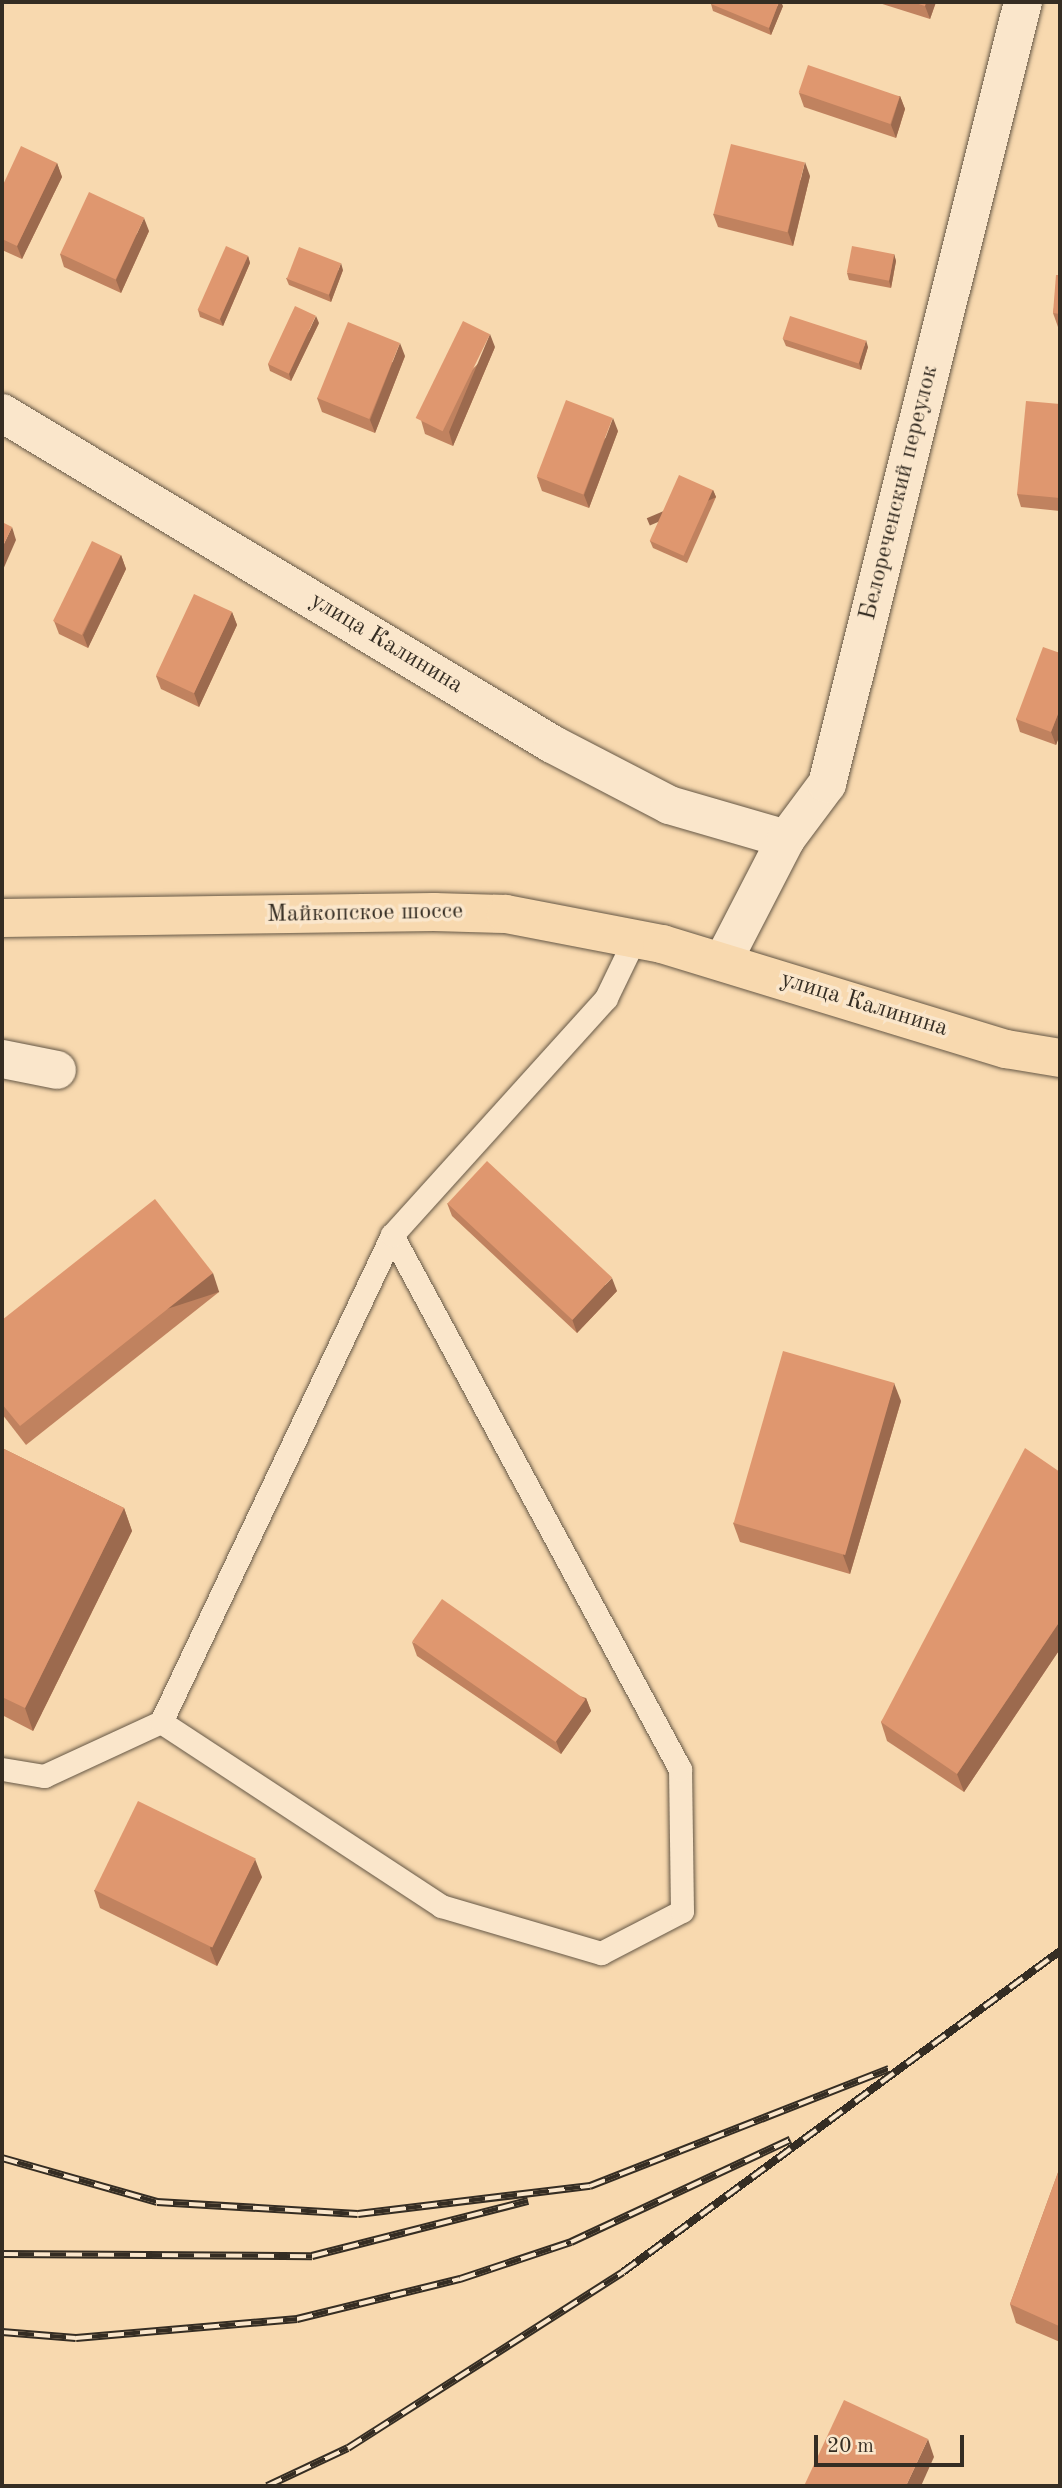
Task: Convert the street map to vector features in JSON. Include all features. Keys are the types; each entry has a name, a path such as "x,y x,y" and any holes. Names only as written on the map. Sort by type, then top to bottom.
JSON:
{"main road":[{"name":"Майкопское шоссе","path":"2,918 434,912 506,914 663,944 723,961"},
{"name":"улица Калинина","path":"723,961 1006,1049 1060,1058"},
{"name":"улица Калинина","path":"1006,1049 1060,1084"}],"street":[{"name":"Белореченский переулок","path":"723,961 786,839 827,784 1023,2"},
{"name":"улица Калинина","path":"2,413 552,744 669,805 786,839"},
{"path":"2,1059 57,1070"}],"lane":[{"path":"2,1769 44,1776 161,1722 392,1235 606,998 634,940"},
{"path":"161,1722 441,1906 601,1953 682,1911 680,1769 392,1235"}],"building":[{"path":"779,2 769,28 711,4"},
{"path":"808,65 900,97 890,124 799,92"},
{"path":"731,144 805,162 787,232 714,214"},
{"path":"21,146 57,163 17,246 2,239 2,187"},
{"path":"89,192 144,218 116,279 60,254"},
{"path":"226,246 248,256 219,320 198,310"},
{"path":"852,246 894,254 889,281 847,273"},
{"path":"299,247 341,263 329,295 287,279"},
{"path":"1056,275 1060,275 1060,314 1053,313"},
{"path":"295,306 316,316 289,374 268,364"},
{"path":"790,316 866,341 859,364 783,339"},
{"path":"463,321 490,334 443,431 416,418"},
{"path":"348,322 400,343 369,419 317,398"},
{"path":"566,400 613,418 583,494 537,477"},
{"path":"1026,401 1060,404 1060,498 1017,494"},
{"path":"679,475 713,490 684,556 650,541"},
{"path":"2,522 12,527 2,548"},
{"path":"92,541 121,555 82,635 53,621"},
{"path":"194,594 232,612 194,693 156,676"},
{"path":"1043,647 1060,653 1060,709 1051,732 1016,719"},
{"path":"487,1161 612,1278 573,1320 447,1203"},
{"path":"155,1199 213,1273 20,1426 2,1404 2,1320"},
{"path":"783,1351 895,1383 845,1555 734,1523"},
{"path":"2,1448 124,1508 25,1708 2,1697"},
{"path":"1025,1448 1060,1472 1060,1621 957,1774 881,1722"},
{"path":"442,1599 585,1699 556,1742 412,1642"},
{"path":"138,1801 256,1858 212,1947 95,1890"},
{"path":"1060,2167 1060,2321 1059,2326 1010,2304"},
{"path":"844,2400 928,2439 906,2486 804,2486"}],"railway":[{"path":"267,2486 348,2448 623,2272 1060,1951"},
{"path":"2,2158 157,2202 358,2214 590,2186 889,2069"},
{"path":"2,2332 76,2338 297,2319 460,2279 571,2242 790,2140"},
{"path":"2,2254 312,2256 528,2201"}]}
